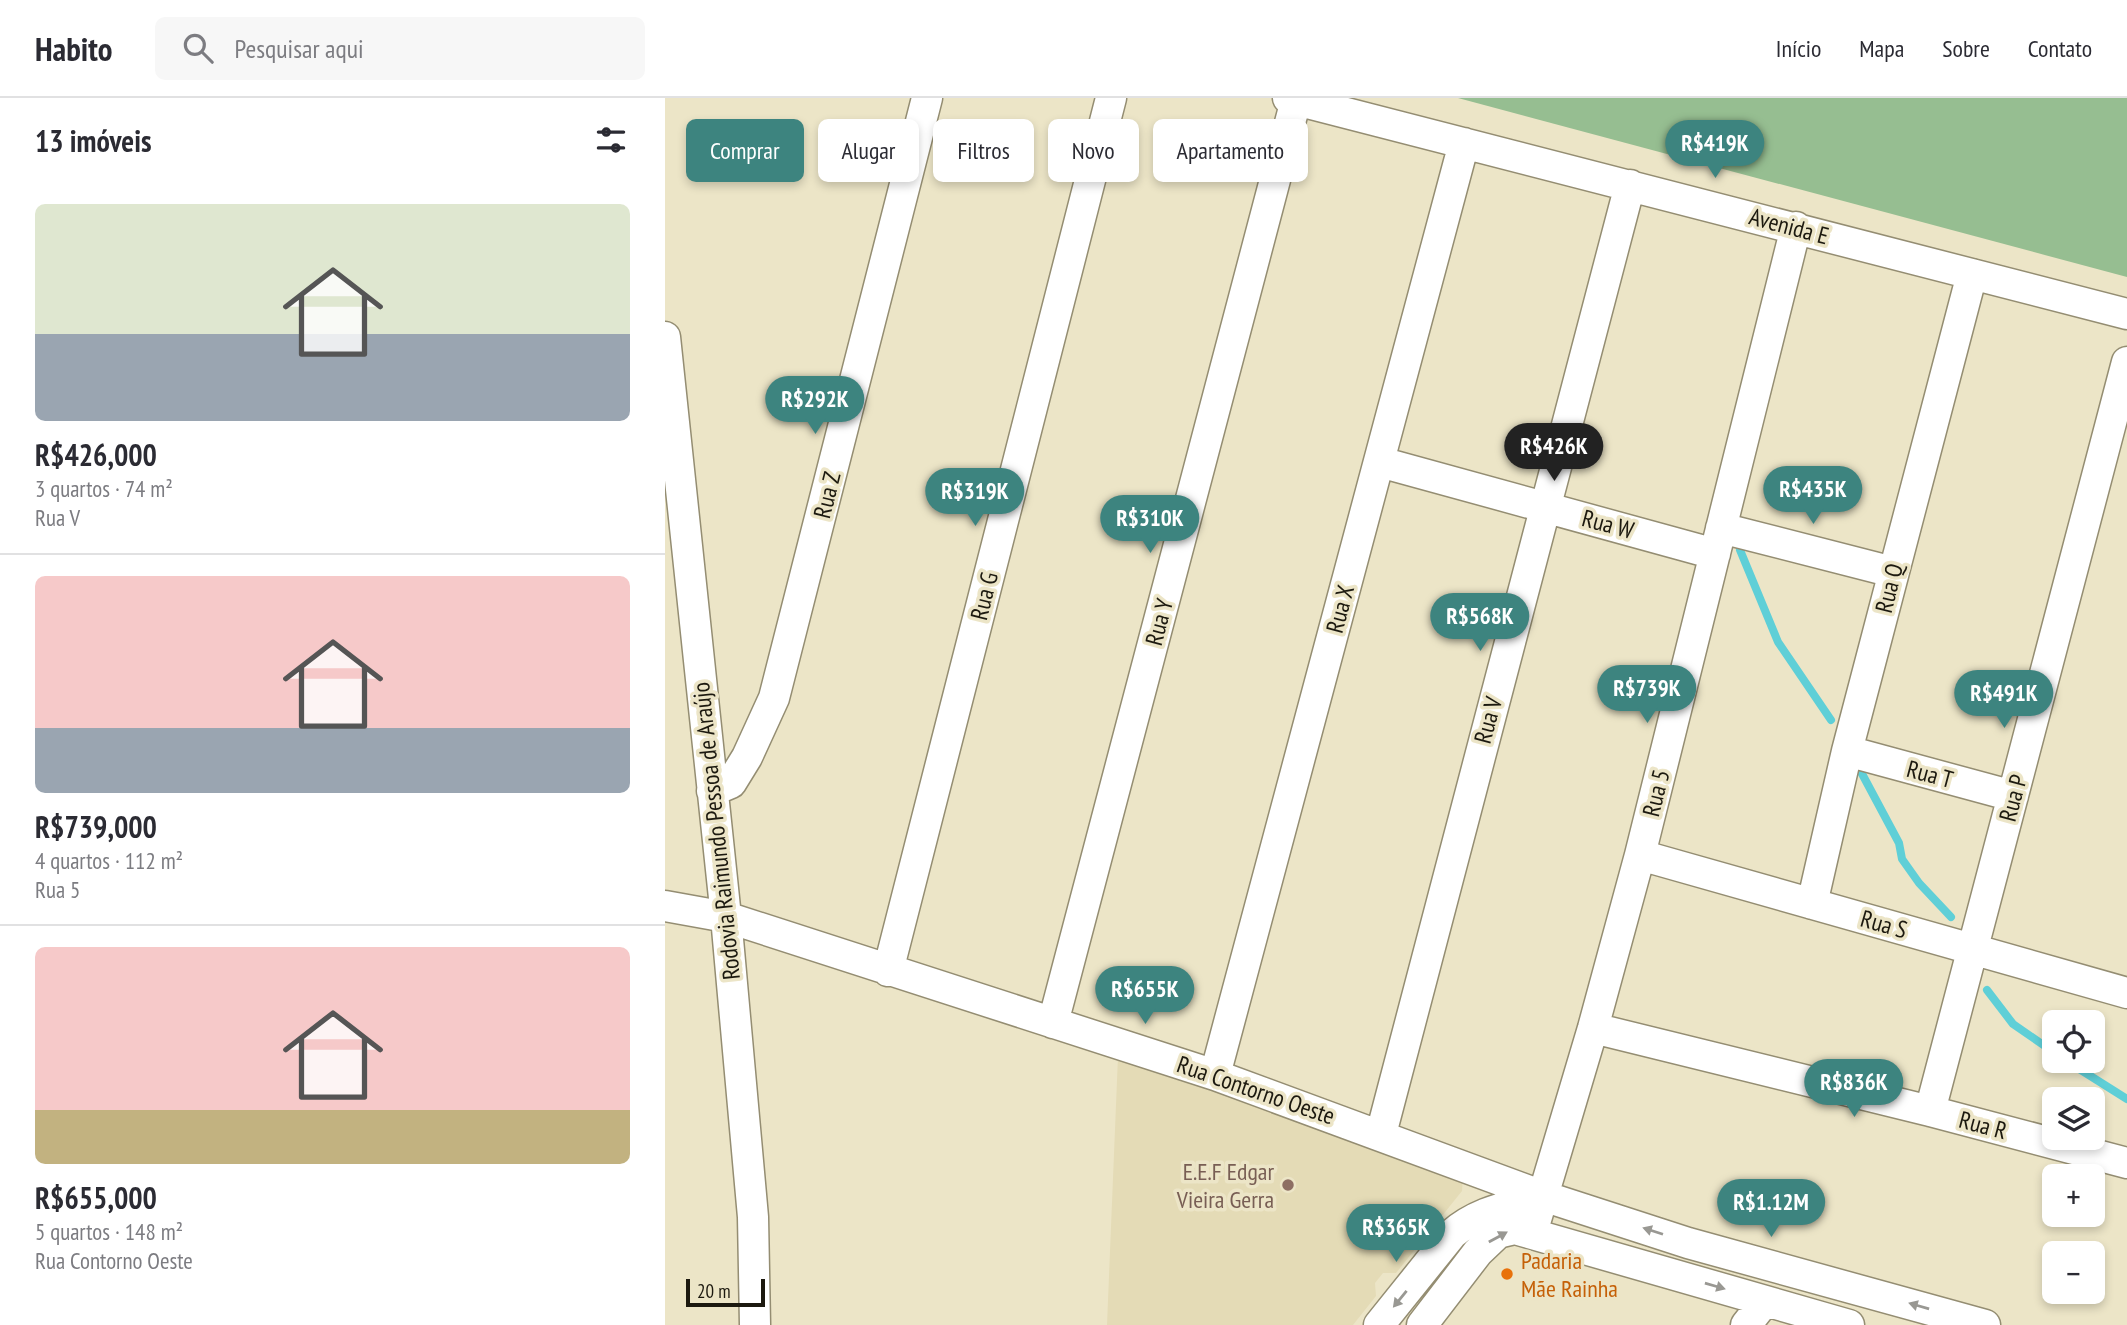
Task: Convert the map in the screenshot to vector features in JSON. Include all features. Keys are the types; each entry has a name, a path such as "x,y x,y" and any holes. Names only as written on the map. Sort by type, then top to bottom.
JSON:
{"street":[{"name":"Rua Z","path":"712,791 731,783 747,757 774,698 927,98"},
{"name":"Rua G","path":"888,971 1111,98"},
{"name":"Avenida E","path":"1292,99 2127,314"},
{"name":"Rua Y","path":"1053,1023 1292,99"},
{"name":"Rua X","path":"1215,1075 1464,143"},
{"name":"Rua V","path":"1381,1134 1630,185"},
{"name":"Rua 5","path":"1532,1233 1593,1028 1640,855 1796,227"},
{"name":"Rua Q","path":"1812,904 1847,751 1972,274"},
{"name":"Rodovia Raimundo Pessoa de Araújo","path":"665,337 726,918 753,1217 755,1325"},
{"name":"Rua P","path":"1930,1111 2127,362"},
{"name":"Rua W","path":"1380,462 1544,506 1893,572"},
{"name":"Rua T","path":"1847,751 2013,796"},
{"name":"Rua S","path":"1640,855 2127,993"},
{"name":"Rua Contorno Oeste","path":"665,906 726,918 1215,1075 1543,1196 1688,1243 1985,1325"},
{"name":"Rua R","path":"1593,1028 1930,1111 2127,1163"},
{"path":"1379,1325 1452,1234 1464,1223 1483,1214 1543,1196"},
{"path":"1422,1325 1478,1252 1498,1233 1515,1229 1849,1325"},
{"path":"1746,1325 1765,1301"}],"shaded area":[{"name":"E.E.F Edgar Vieira Gerra","path":"1118,1056 1463,1178 1462,1191 1396,1273 1383,1273 1375,1283 1376,1296 1353,1325 1107,1325"}],"green space":[{"path":"1458,98 2127,98 2127,277"}],"waterway":[{"path":"1740,550 1778,642 1831,720"},
{"path":"1860,770 1899,843 1902,859 1919,883 1951,917"},
{"path":"1987,990 2013,1024 2042,1044"},
{"path":"2086,1073 2127,1099"}],"place":[{"name":"E.E.F Edgar Vieira Gerra","path":"1288,1185"},
{"name":"Padaria Mãe Rainha","path":"1507,1274"}]}
